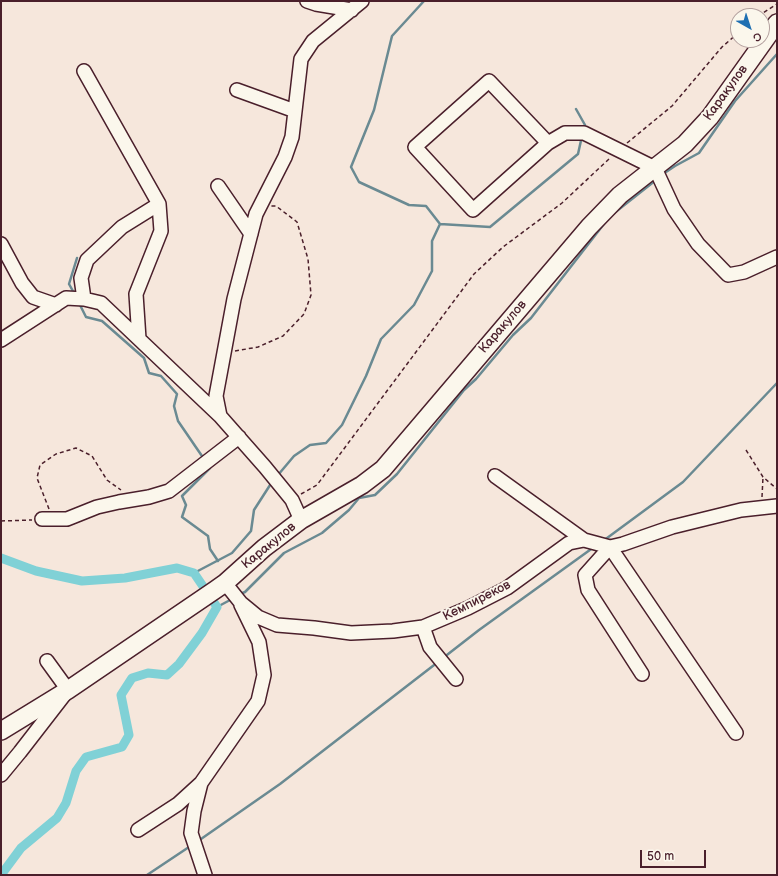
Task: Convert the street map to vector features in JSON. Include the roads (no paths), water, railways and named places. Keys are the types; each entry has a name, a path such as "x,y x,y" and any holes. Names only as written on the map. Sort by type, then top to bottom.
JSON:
{"main road":[{"name":"Каракулов","path":"1,731 68,690 220,586 264,548 301,520 362,485 383,469 589,227 620,195 685,144 710,117 777,23"}],"street":[{"path":"307,1 352,10"},
{"path":"220,416 216,396 234,299 256,214 285,157 292,137 301,59 313,42 362,1"},
{"path":"84,71 159,204 161,231 136,294 139,339"},
{"path":"548,143 488,81 415,147 473,210 548,143 565,133 584,133 655,168 674,210 698,244 728,275 744,272 777,257"},
{"path":"237,90 295,111"},
{"path":"218,186 251,234"},
{"path":"84,298 81,278 87,260 122,227 159,204"},
{"path":"1,244 22,283 34,297 56,305"},
{"path":"1,340 66,298 84,298 101,303 220,416 292,500 301,520"},
{"path":"47,519 67,519 97,507 149,497 169,491 239,437"},
{"path":"495,476 587,541 608,547 623,544 672,527 741,510 777,506"},
{"name":"Кемпиреков","path":"220,586 240,604 258,616 277,625 351,633 393,631 423,627 468,608 507,588 569,543 587,541"},
{"path":"608,547 585,575 588,590 642,674"},
{"path":"608,547 736,733"},
{"path":"138,830 178,804 201,783 258,701 264,675 259,642 240,604"},
{"path":"423,627 430,647 456,679"},
{"path":"1,775 68,690 47,660"},
{"path":"201,783 194,811 191,833 205,875"}],"waterway":[{"path":"424,1 392,36 374,110 351,167 359,182 409,205 426,206 440,224"},
{"path":"663,174 699,153 735,101 777,54"},
{"path":"576,109 585,125 584,129"},
{"path":"278,475 294,456 310,445 326,443 342,425 366,376 381,339 414,305 432,271 432,241 440,224 490,227 578,154 582,136"},
{"path":"613,214 656,180"},
{"path":"240,594 245,592 284,553 322,533 349,510 359,498 375,495 397,474 464,390 476,379 513,335 531,318 607,220"},
{"path":"74,293 69,284 77,258"},
{"path":"79,303 86,317 102,321 144,358 149,373 161,376 177,394 174,406 178,421 204,459"},
{"path":"603,541 683,482 777,383"},
{"path":"208,465 210,468 182,496 186,505 182,517 208,536 210,549 218,561"},
{"path":"194,573 232,553 251,531 254,510 272,482"},
{"path":"443,658 479,630 594,547"},
{"path":"1,558 36,571 82,581 125,578 177,568 194,573 217,607 202,633 179,664 167,675 148,673 132,678 121,695 129,735 122,747 86,757 76,771 66,803 57,818 21,848 1,875"},
{"path":"217,607 232,599"},
{"path":"201,839 280,784 438,662"},
{"path":"147,875 189,847"}]}
